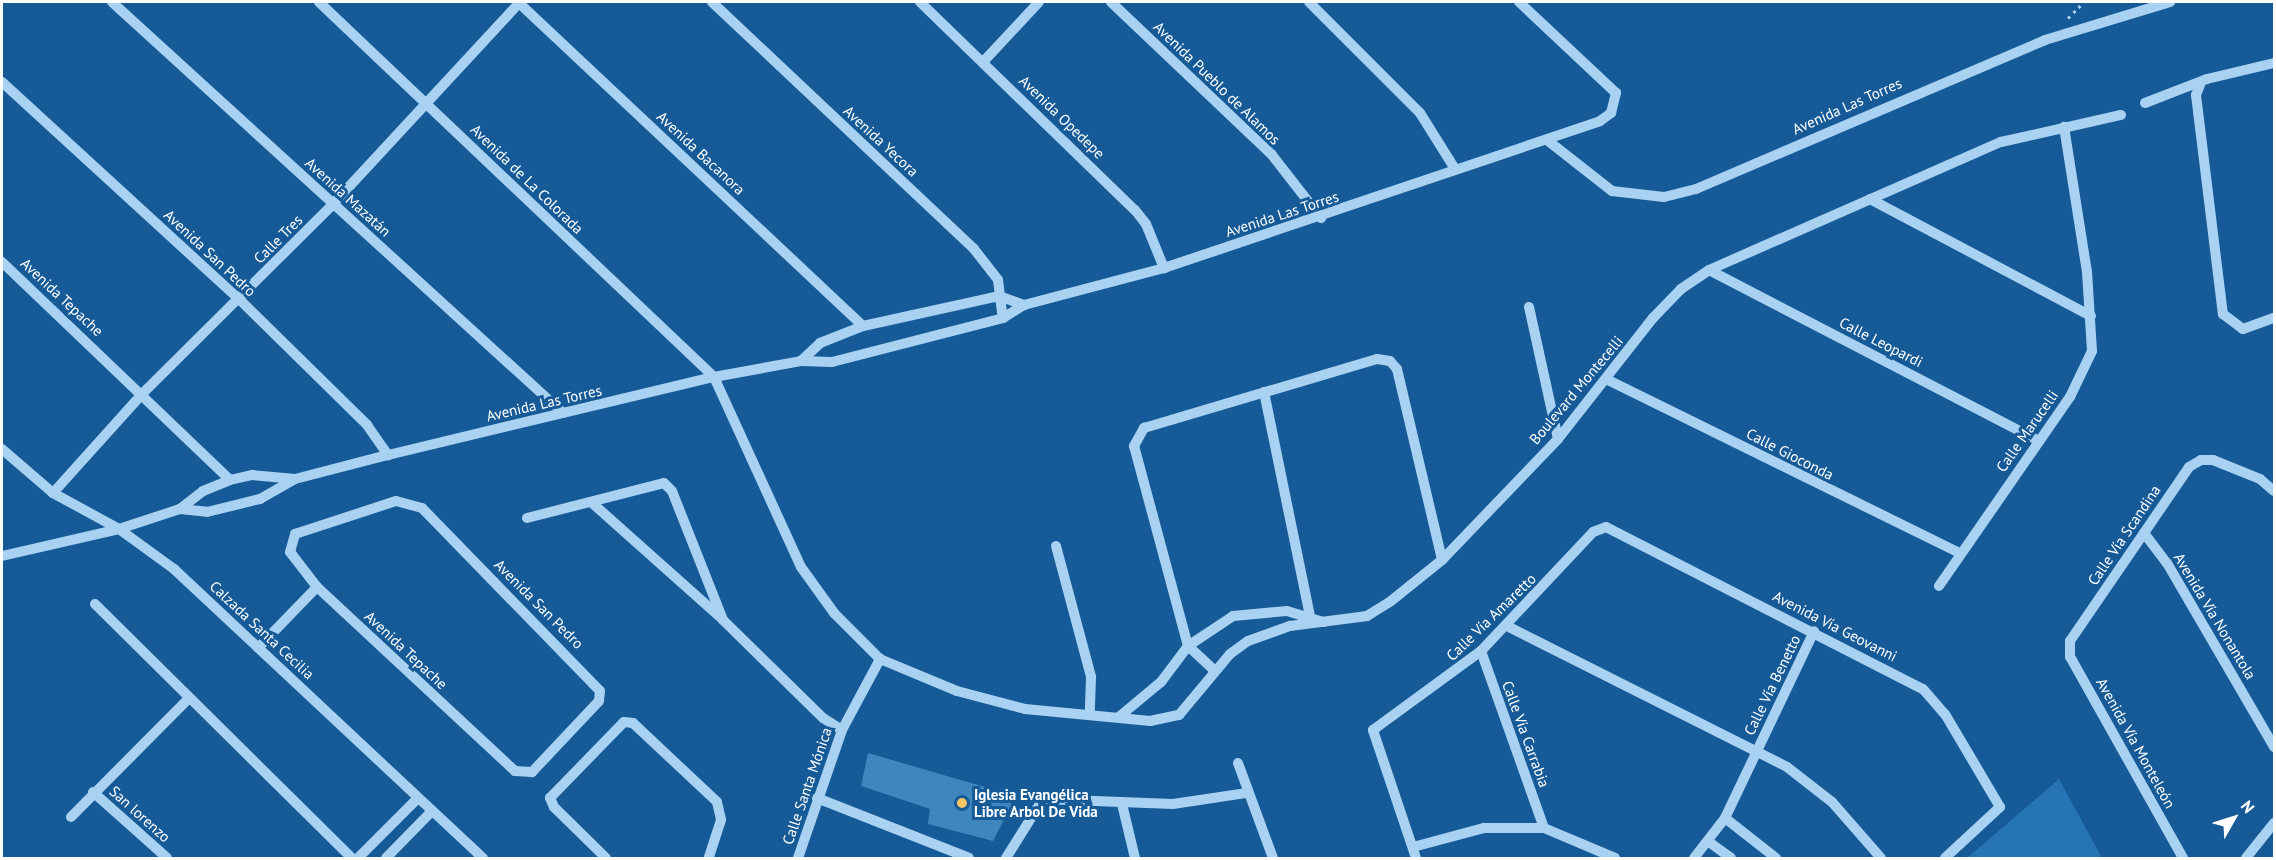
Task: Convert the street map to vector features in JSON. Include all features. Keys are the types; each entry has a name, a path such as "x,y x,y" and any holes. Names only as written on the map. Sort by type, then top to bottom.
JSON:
{"street":[{"name":"Avenida Mazatán","path":"112,2 563,413"},
{"name":"Avenida de La Colorada","path":"319,2 714,377"},
{"name":"Calle Tres","path":"53,493 143,393 333,204 519,2"},
{"name":"Avenida Bacanora","path":"519,2 863,326"},
{"name":"Avenida Yecora","path":"712,2 974,249 998,280 1003,318"},
{"name":"Avenida Opedepe","path":"920,2 1135,210 1146,224 1164,268"},
{"path":"983,62 1039,2"},
{"name":"Avenida Pueblo de Alamos","path":"1111,2 1272,155 1321,218"},
{"path":"1309,2 1420,113 1455,169"},
{"name":"Avenida Las Torres","path":"180,509 207,512 260,499 295,479 388,455 714,377 801,361 832,362 1003,318 1023,305 1164,268 1321,218 1455,169 1600,121 1616,103 1609,85 1519,2"},
{"name":"Avenida Las Torres","path":"1547,140 1612,191 1665,197 1696,189 2045,40 2170,2"},
{"path":"2145,104 2274,63"},
{"name":"Avenida San Pedro","path":"2,82 239,298 367,425 388,455"},
{"path":"2200,85 2196,95 2223,314 2231,324 2243,329 2274,318"},
{"name":"Boulevard Montecelli","path":"1120,716 1161,682 1188,646 1233,616 1260,610 1323,622 1379,610 1442,560 1558,439 1608,380 1653,318 1681,289 1709,270 2001,142 2121,115"},
{"name":"Calle Marucelli","path":"1939,586 1959,553 2070,397 2092,351 2091,316 2064,128"},
{"path":"1869,199 2091,316"},
{"name":"Avenida Tepache","path":"2,262 143,393 230,480"},
{"name":"Calle Leopardi","path":"1709,270 2039,441"},
{"path":"801,361 820,343 863,326 999,296 1023,305"},
{"path":"1529,307 1558,439"},
{"path":"1215,670 1188,646 1134,446 1137,435 1144,428 1377,360 1390,361 1397,369 1442,560"},
{"path":"714,377 801,567 834,614 880,659 957,691 1025,710 1120,716 1150,721 1179,715 1230,654 1268,631 1311,620 1264,392"},
{"name":"Calle Gioconda","path":"1608,380 1959,553"},
{"name":"Calzada Santa Cecilia","path":"2,449 53,493 119,529 174,569 483,858"},
{"name":"Calle Vía Scandina","path":"2070,641 2189,467 2201,460 2213,460 2260,479 2274,491"},
{"name":"Avenida Las Torres","path":"2,556 119,529 180,509 203,491 230,480 252,475 295,479"},
{"path":"527,518 664,483 672,491 723,620"},
{"name":"Avenida San Pedro","path":"295,534 409,501 439,524 600,691 599,701 532,772 524,774"},
{"path":"591,502 723,620 823,718 842,730"},
{"name":"Calle Vía Amaretto","path":"1413,847 1372,738 1380,722 1415,702 1481,651 1599,527 1613,529"},
{"name":"Avenida Vía Geovanni","path":"1613,529 1923,689 1945,714 1998,801 1997,812 1945,858"},
{"name":"Avenida Vía Nonantola","path":"2144,533 2167,563 2274,747"},
{"name":"Avenida Tepache","path":"295,534 290,552 317,586 515,771 524,774"},
{"path":"1056,546 1091,677 1090,715"},
{"path":"258,648 317,586"},
{"path":"95,604 352,858"},
{"path":"1507,626 1756,751 1811,782 1881,858"},
{"name":"Calle Vía Benetto","path":"1694,858 1709,842 1725,818 1814,631"},
{"name":"Avenida Vía Monteleón","path":"2070,641 2070,657 2183,858"},
{"name":"Calle Vía Carrabia","path":"1481,651 1544,828"},
{"name":"Calle Santa Mónica","path":"798,858 842,730 880,659"},
{"path":"71,817 93,792 189,698"},
{"path":"606,858 554,807 550,798 624,722 633,723 717,802 721,820 709,858"},
{"path":"1238,763 1247,793 1273,858"},
{"name":"San lorenzo","path":"93,792 167,858"},
{"path":"1006,858 1043,800 1173,804 1247,793"},
{"path":"358,858 418,798"},
{"path":"817,798 969,858"},
{"path":"1122,804 1135,858"},
{"path":"386,858 432,811"},
{"path":"1725,818 1776,858"},
{"path":"2246,858 2274,823"},
{"path":"1416,858 1413,847 1484,828 1544,828 1615,858"},
{"path":"1709,842 1731,858"}],"shaded area":[{"path":"2059,779 2102,858 1967,858"}],"building":[{"name":"Iglesia Evangélica Libre Arbol De Vida","path":"868,753 1016,796 993,841 928,824 930,809 861,786"}],"place":[{"name":"Iglesia Evangélica Libre Arbol De Vida","path":"962,803"}]}
